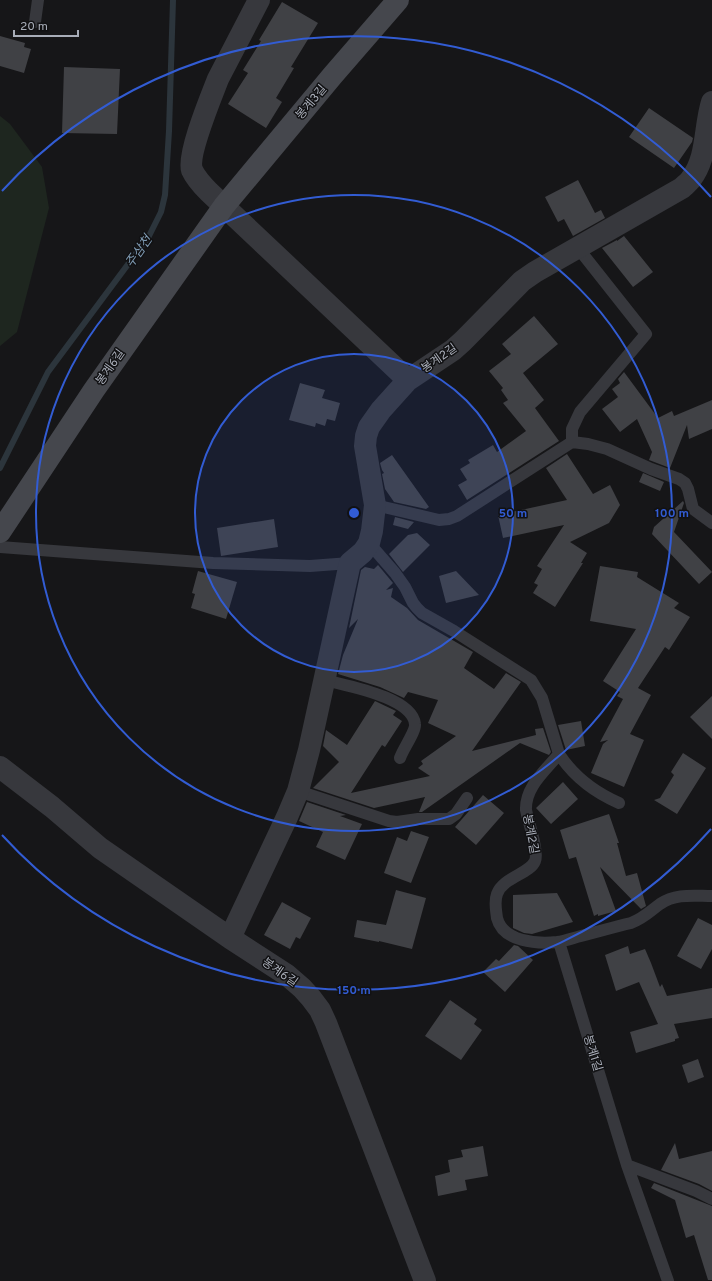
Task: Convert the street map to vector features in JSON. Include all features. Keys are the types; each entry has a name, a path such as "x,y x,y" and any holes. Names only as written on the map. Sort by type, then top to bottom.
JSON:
{"street":[{"path":"259,0 218,80 198,134 191,162 192,170 201,184 408,380"},
{"name":"봉계3길","path":"224,206 333,75 398,0"},
{"name":"봉계2길","path":"350,563 363,552 369,543 372,531 375,505 365,446 369,428 381,410 408,380 464,341 522,281 535,272 682,188 691,179 701,160 709,111 712,102"},
{"name":"봉계6길","path":"0,532 94,390 224,206"},
{"path":"230,938 298,791 310,750 350,563"},
{"name":"봉계6길","path":"0,767 52,807 100,848 292,979 302,988 320,1010 329,1030 425,1281"}],"lane":[{"path":"35,22 38,0"},
{"path":"572,442 572,429 580,412 646,334 578,248"},
{"path":"375,505 439,520 449,519 457,516 572,442 607,449 651,469 679,479 688,489 693,509 712,523"},
{"path":"369,543 396,573 405,587 412,603 422,613 454,631 531,680 542,698 559,754 571,770 586,784 605,797 619,803"},
{"path":"0,547 213,562 310,566 350,563"},
{"path":"325,680 386,697 407,710 415,725 400,758"},
{"name":"봉계2길","path":"559,754 534,783 527,796 526,810 536,851 535,862 533,866 503,885 498,892 495,902 498,923 507,934 527,941 543,943 559,942 641,920 660,904 673,898 681,896 712,896"},
{"path":"298,791 389,821 397,822 418,819 449,819 456,814 467,798"},
{"name":"봉계1길","path":"559,942 627,1165 668,1281"},
{"path":"627,1165 696,1191 712,1199"}],"shaded area":[{"path":"0,116 10,124 42,167 49,208 17,332 0,346"}],"building":[{"path":"282,2 318,23 291,67 294,68 276,98 282,102 266,128 228,104 248,73 243,70"},
{"path":"0,36 25,43 24,47 31,49 24,73 0,66"},
{"path":"64,67 120,69 117,134 62,133"},
{"path":"649,108 693,138 692,142 674,168 629,137"},
{"path":"578,180 595,213 601,210 605,218 573,236 564,219 558,222 545,197"},
{"path":"624,236 653,272 633,287 602,248"},
{"path":"534,316 558,344 523,373 544,400 535,408 559,441 467,500 458,485 467,480 460,469 470,463 468,460 493,445 497,452 526,431 503,403 508,400 501,390 503,388 489,371 511,354 502,344"},
{"path":"624,372 658,418 672,411 674,416 712,400 712,429 689,439 687,425 670,468 649,460 652,452 637,419 620,432 602,409 618,397 612,389 620,383 618,379"},
{"path":"300,383 325,390 322,398 340,403 335,421 327,419 325,426 316,423 315,427 289,420"},
{"path":"567,454 593,494 610,485 620,505 609,523 570,542 587,553 581,563 583,563 555,607 533,593 538,585 534,583 542,569 537,566 564,525 503,538 498,515 567,500 546,468"},
{"path":"392,455 429,507 426,509 394,502 385,489 382,474 384,473 380,463"},
{"path":"643,473 664,482 660,491 639,482"},
{"path":"683,501 684,503 674,532 712,572 699,584 652,534 654,527"},
{"path":"395,517 414,522 408,529 393,525"},
{"path":"274,519 278,547 221,556 217,528"},
{"path":"417,533 430,545 403,572 389,554 408,535"},
{"path":"378,565 393,583 386,590 393,588 391,597 407,608 418,620 473,652 464,668 494,689 506,673 521,682 472,751 536,735 535,729 543,728 551,752 549,755 520,743 422,812 419,812 425,797 374,808 313,788 339,762 323,746 326,730 347,745 375,701 396,711 393,715 402,721 385,747 382,745 351,793 430,776 418,768 423,764 421,761 456,736 428,723 438,700 408,692 404,698 380,687 338,674 343,655 358,619 349,628 361,570 365,567 374,569"},
{"path":"600,566 638,572 637,577 679,603 674,608 690,617 669,650 665,647 638,688 651,695 630,734 644,740 624,787 591,773 603,744 608,740 600,742 623,699 617,696 620,692 603,681 636,629 590,621"},
{"path":"198,571 237,582 226,619 191,608 195,594 192,593"},
{"path":"456,571 479,595 446,603 439,576"},
{"path":"712,696 712,739 690,717"},
{"path":"581,721 585,746 566,750 558,725"},
{"path":"683,753 706,768 677,814 654,800 660,798 674,775 671,772"},
{"path":"563,782 578,799 551,824 536,808"},
{"path":"483,795 504,813 476,845 455,827"},
{"path":"307,802 346,815 340,816 362,824 345,860 316,847 323,832 299,821"},
{"path":"609,814 619,843 617,843 626,876 637,873 646,906 641,909 600,867 616,911 594,916 576,857 569,859 560,830"},
{"path":"411,831 429,837 411,883 384,873 397,837 407,841"},
{"path":"396,890 426,898 412,949 354,937 357,920 386,925"},
{"path":"557,893 573,922 532,934 524,933 513,928 513,895"},
{"path":"282,902 311,918 300,939 296,937 290,949 264,935"},
{"path":"698,918 712,925 712,949 701,969 677,956"},
{"path":"514,945 518,946 533,960 505,992 483,972 496,959 499,961"},
{"path":"628,946 630,954 645,949 660,987 662,984 667,996 712,988 712,1018 674,1024 679,1038 675,1039 675,1041 636,1053 630,1032 658,1024 639,982 616,991 605,955"},
{"path":"450,1000 477,1019 474,1024 482,1030 461,1060 425,1036"},
{"path":"698,1059 704,1077 688,1083 682,1065"},
{"path":"675,1143 679,1159 712,1151 712,1191 699,1184 661,1170"},
{"path":"483,1146 488,1176 465,1180 467,1190 438,1196 435,1176 450,1172 448,1160 463,1157 461,1150"},
{"path":"654,1183 712,1206 712,1280 708,1280 694,1235 686,1238 675,1200 651,1188"}],"waterway":[{"name":"주삼천","path":"0,468 48,372 149,236 161,212 165,195 169,131 173,0"}]}
